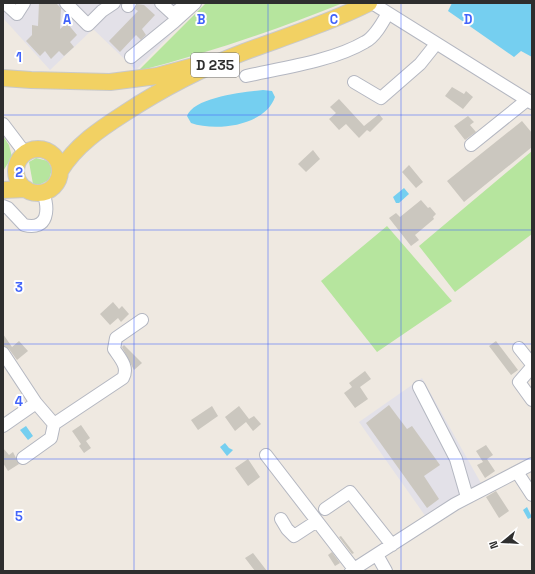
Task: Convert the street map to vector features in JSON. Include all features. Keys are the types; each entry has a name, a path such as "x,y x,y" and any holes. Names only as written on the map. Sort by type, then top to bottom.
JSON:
{"main road":[{"name":"D 235","path":"47,151 90,136 169,86 244,52 323,24 350,13 369,3"},
{"path":"3,78 102,82 133,80 157,76 244,52"},
{"name":"D 235","path":"60,171 73,153 90,136"},
{"path":"38,149 47,151 56,158 60,171 56,183 43,192 32,192 26,189 18,179 17,168 20,158 25,153 38,149"},
{"path":"3,178 17,168"},
{"path":"3,190 26,189"}],"street":[{"path":"5,3 17,14 24,3"},
{"path":"66,3 88,25 97,7 114,3"},
{"path":"161,3 173,14 187,3"},
{"path":"131,57 195,3"},
{"path":"372,3 529,102 471,145"},
{"path":"246,76 304,64 367,42 382,24 388,13"},
{"path":"354,82 381,98 420,64 436,44"},
{"path":"3,124 25,153"},
{"path":"3,206 8,208 24,225 37,225 43,221 47,215 43,192"},
{"path":"24,458 50,438 54,424 123,378 126,373 125,366 114,349 116,338 142,320"},
{"path":"519,348 531,363 532,368 519,382 532,400"},
{"path":"3,353 36,403 54,424"},
{"path":"419,387 456,459 467,497"},
{"path":"3,426 36,403"},
{"path":"266,455 353,570 467,497 517,472 531,467"},
{"path":"517,472 532,495"},
{"path":"325,509 350,492 392,545"},
{"path":"281,519 287,529 294,536 317,521"},
{"path":"377,555 386,571"}],"shaded area":[{"path":"3,3 202,3 136,70 93,29 50,70 3,18"},
{"path":"422,378 482,485 426,517 359,422"}],"green space":[{"path":"206,3 343,3 191,57 138,71"},
{"path":"3,136 9,145 12,157 3,171"},
{"path":"532,151 532,234 455,292 419,246"},
{"path":"36,158 48,161 52,169 49,180 41,184 33,184 29,162"},
{"path":"387,226 452,301 377,352 321,281"}],"water":[{"path":"452,3 532,3 532,57 521,51 514,57 448,11"},
{"path":"263,90 272,91 275,97 270,107 261,115 251,120 239,124 213,127 191,123 187,116 199,104 209,100 233,94"},
{"path":"404,188 409,194 399,203 396,203 393,197"},
{"path":"26,426 33,436 28,440 20,430"},
{"path":"225,443 233,450 227,456 220,447"},
{"path":"527,507 532,517 528,519 523,510"}],"building":[{"path":"39,3 56,3 61,8 60,29 67,23 77,35 70,42 74,47 64,56 59,51 51,59 45,51 40,56 26,41 32,35 32,25 38,26"},
{"path":"137,4 144,5 155,15 142,29 146,35 141,40 136,35 120,52 109,41 138,11 135,9"},
{"path":"452,87 464,94 466,91 473,97 463,109 445,96"},
{"path":"339,99 364,126 379,114 383,119 370,132 367,130 359,138 346,124 339,130 329,119 336,113 330,107"},
{"path":"468,116 474,122 470,125 476,132 465,140 454,126"},
{"path":"522,121 532,133 532,147 464,202 447,181"},
{"path":"313,150 320,159 306,172 298,164"},
{"path":"409,165 423,182 416,188 402,172"},
{"path":"421,200 436,214 433,217 434,219 415,235 419,240 411,246 389,218 396,213 400,217"},
{"path":"113,302 119,309 122,306 129,314 121,322 118,318 110,325 100,314"},
{"path":"3,334 12,347 19,341 28,351 17,360 9,349 3,346"},
{"path":"496,341 518,370 511,375 489,346"},
{"path":"124,345 142,363 134,370 122,347"},
{"path":"365,371 371,379 360,387 368,399 355,408 344,393 352,387 349,383"},
{"path":"389,405 407,429 412,426 440,465 424,476 439,499 427,508 366,423"},
{"path":"212,406 218,416 198,430 191,420"},
{"path":"239,406 249,419 254,416 261,424 253,431 246,422 235,431 225,417"},
{"path":"81,425 90,438 86,441 91,448 84,453 79,446 81,444 72,431"},
{"path":"486,445 493,455 487,459 495,471 485,478 477,465 483,462 476,451"},
{"path":"3,448 9,455 13,452 19,464 8,471 3,463"},
{"path":"248,459 260,477 248,486 235,468"},
{"path":"496,491 509,511 499,518 486,497"},
{"path":"341,536 354,553 352,554 339,537"},
{"path":"332,552 340,563 335,566 328,555"},
{"path":"253,553 267,571 255,571 245,558"}]}
